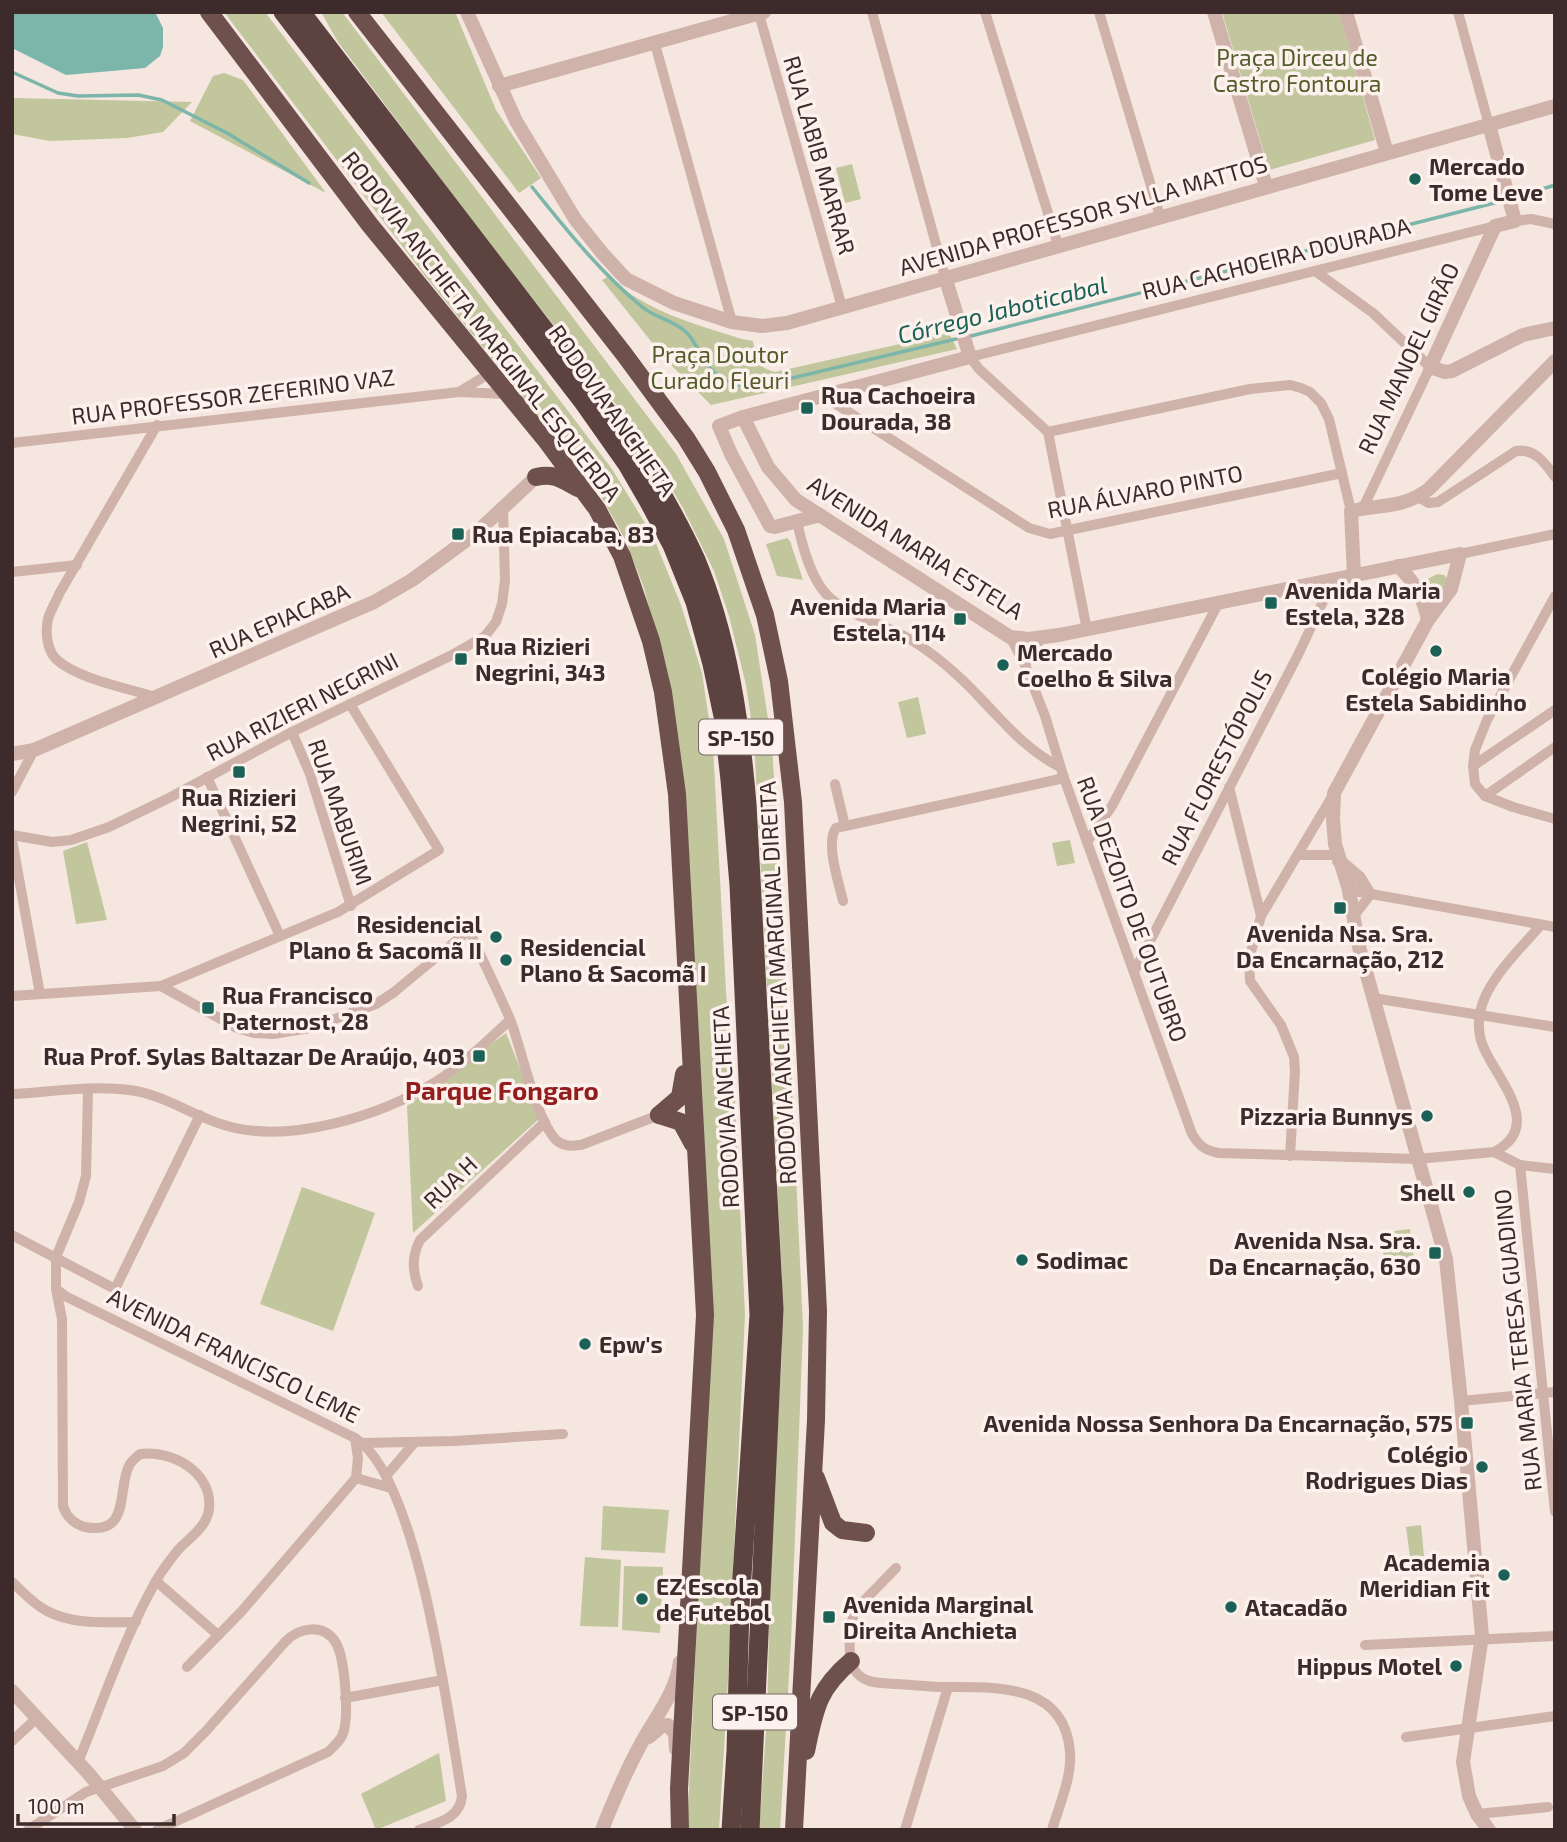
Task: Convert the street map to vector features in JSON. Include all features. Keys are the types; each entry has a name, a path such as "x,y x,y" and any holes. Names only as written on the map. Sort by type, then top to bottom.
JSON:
{"highway":[{"name":"RODOVIA ANCHIETA MARGINAL ESQUERDA","path":"209,12 370,225 545,439 597,509 622,555 651,641 663,692 677,794 705,1315 679,1789 680,1830"},
{"name":"RODOVIA ANCHIETA","path":"283,12 627,464 672,545 695,602 712,664 723,716 739,885 759,1315 740,1607 731,1830"},
{"name":"RODOVIA ANCHIETA","path":"301,12 632,444 653,477 696,561 728,664 742,744 747,804 774,1309 750,1830"},
{"path":"316,12 358,86"},
{"name":"RODOVIA ANCHIETA MARGINAL DIREITA","path":"357,12 640,375 686,438 707,472 736,530 765,615 779,681 794,817 818,1311 813,1471 794,1821"},
{"path":"372,12 390,52"},
{"path":"536,477 544,454 545,439"},
{"path":"536,477 549,474 583,491"},
{"path":"659,1115 676,1102 683,1091 688,1022"},
{"path":"659,1115 681,1122 697,1150"},
{"path":"813,1471 833,1523 842,1530 866,1533"},
{"path":"794,1821 814,1712 832,1677 851,1661"}],"street":[{"path":"467,12 499,86 762,13"},
{"path":"873,12 945,277 968,351 979,369 1048,432 1087,630"},
{"path":"985,12 1058,245"},
{"path":"1099,12 1160,216"},
{"path":"1214,12 1266,186"},
{"path":"1346,12 1387,153"},
{"path":"1458,12 1513,214"},
{"name":"RUA LABIB MARRAR","path":"762,13 842,307"},
{"path":"655,44 732,322"},
{"name":"AVENIDA PROFESSOR SYLLA MATTOS","path":"499,86 516,121 575,219 626,279 674,303 732,322 762,326 774,326 1555,106"},
{"path":"1494,226 1513,214 1555,224"},
{"name":"RUA CACHOEIRA DOURADA","path":"743,417 825,397 968,351 1315,271 1494,226"},
{"name":"RUA MANOEL GIRÃO","path":"1357,510 1430,368 1494,226"},
{"path":"1315,271 1373,313 1430,368 1445,372 1523,335 1555,328"},
{"path":"1357,510 1405,503 1429,489 1555,361"},
{"name":"RUA PROFESSOR ZEFERINO VAZ","path":"459,392 490,373"},
{"path":"1048,432 1250,389 1290,385 1310,392 1321,403 1329,419 1342,473 1357,510 1354,575"},
{"name":"RUA PROFESSOR ZEFERINO VAZ","path":"12,443 459,392 507,394"},
{"name":"RUA ÁLVARO PINTO","path":"825,397 1029,528 1051,534 1342,473"},
{"path":"743,417 723,423 719,429 770,526 820,515"},
{"name":"AVENIDA MARIA ESTELA","path":"743,417 755,444 781,484 796,500 1010,637 1041,638 1087,630 1460,554"},
{"path":"157,425 59,594 48,619 48,644 55,658 88,676 158,698"},
{"path":"1418,497 1429,503 1445,499 1516,451 1526,450 1542,459 1555,477"},
{"name":"RUA EPIACABA","path":"12,754 34,750 158,698 382,598 441,559 503,509 536,477"},
{"name":"RUA RIZIERI NEGRINI","path":"12,837 52,842 71,840 109,827 485,636 496,622 502,604 505,580 503,509"},
{"path":"797,521 816,579 829,597 907,638 941,661 983,700 1023,744 1062,773"},
{"path":"1540,926 1489,988 1480,1013 1482,1044 1516,1110 1513,1135 1502,1148 1494,1152 1417,1159 1290,1156 1294,1057 1281,1025 1256,992 1248,973 1251,946 1261,916 1334,793 1428,620 1451,589 1460,554 1555,534"},
{"path":"12,572 77,565"},
{"path":"1398,566 1414,584 1426,608 1428,620"},
{"name":"RUA FLORESTÓPOLIS","path":"1134,972 1298,655 1333,580"},
{"path":"1555,596 1487,720 1475,750 1474,766 1475,784 1485,796 1555,819"},
{"path":"1087,842 1112,807 1219,602"},
{"name":"RUA DEZOITO DE OUTUBRO","path":"1010,637 1045,716 1062,773 1192,1134 1205,1150 1290,1156"},
{"path":"1024,665 1041,638"},
{"path":"12,996 161,985 351,905 439,850 350,704"},
{"path":"1474,766 1555,710"},
{"name":"RUA MABURIM","path":"292,732 310,774 351,905"},
{"path":"1485,796 1555,747"},
{"path":"12,792 34,750"},
{"path":"843,901 831,846 834,831 845,826 1004,793 1062,773"},
{"path":"207,777 280,936"},
{"path":"835,784 845,826"},
{"path":"1229,787 1261,916"},
{"path":"1334,793 1333,819 1338,858 1349,890 1358,943 1446,1259 1482,1640 1463,1762 1465,1783 1477,1814 1489,1830"},
{"path":"12,837 40,994"},
{"path":"1299,855 1338,858 1359,878 1370,894"},
{"path":"1349,890 1555,927"},
{"path":"1353,917 1370,894"},
{"path":"161,985 237,1028 254,1033 273,1034 310,1028 376,1004 469,930 510,1020 545,1122 556,1139 570,1147 659,1115"},
{"path":"1373,998 1555,1027"},
{"path":"12,1094 131,1090 157,1096 224,1125 268,1133 306,1129 363,1114 406,1097 438,1080 510,1020"},
{"path":"78,1762 136,1622 156,1581 178,1550 205,1522 209,1511 209,1499 196,1472 185,1463 152,1452 140,1454 129,1466 122,1503 109,1525 91,1528 79,1526 65,1513 62,1495 62,1319 56,1289 56,1257 79,1202 86,1176 88,1090"},
{"path":"12,1235 114,1289 200,1115"},
{"name":"RUA H","path":"418,1286 413,1269 416,1247 420,1240 545,1122"},
{"path":"1494,1152 1520,1165 1555,1169"},
{"name":"RUA MARIA TERESA GUADINO","path":"1520,1165 1555,1512"},
{"name":"AVENIDA FRANCISCO LEME","path":"56,1289 67,1297 359,1440 386,1476 414,1546 443,1680 461,1796 461,1804 455,1814 419,1830"},
{"path":"1461,1401 1555,1392"},
{"path":"187,1667 241,1612 356,1478 359,1440 415,1442 563,1434"},
{"path":"386,1476 415,1442"},
{"path":"356,1478 391,1488"},
{"path":"896,1568 854,1611 851,1661 854,1671 875,1683 988,1686 1012,1689 1036,1697 1056,1714 1067,1732 1071,1754 1052,1830"},
{"path":"156,1581 218,1635"},
{"path":"12,1582 34,1603 58,1615 95,1622 136,1622"},
{"path":"602,1830 642,1742 677,1680 689,1609"},
{"path":"28,1830 86,1791 163,1766 184,1753 297,1632 309,1629 320,1631 332,1638 340,1654 345,1698 345,1726 342,1737 328,1752 157,1830"},
{"path":"1365,1645 1555,1636"},
{"path":"345,1698 443,1680"},
{"path":"905,1830 948,1687"},
{"path":"12,1691 100,1786 135,1830"},
{"path":"1406,1737 1555,1716"},
{"path":"12,1741 38,1717"},
{"path":"642,1742 665,1725 676,1734 679,1789"},
{"path":"1477,1814 1548,1807"}],"green space":[{"path":"224,12 265,12 612,469 653,536 681,605 702,673 713,746 745,1315 719,1830 687,1830 708,1401 673,704 644,588 626,541 602,498 425,276"},
{"path":"321,12 342,12 676,454 724,539 755,635 772,745 790,1043 803,1328 791,1641 780,1830 759,1830 767,1716 771,1548 782,1352 782,1277 754,739 746,685 729,616 714,571 683,508 637,431 479,230 338,42"},
{"path":"381,12 455,12 496,110 541,178 519,193"},
{"name":"Praça Dirceu de Castro Fontoura","path":"1222,12 1339,12 1375,140 1269,170"},
{"path":"224,73 243,80 326,193 190,121 213,76"},
{"path":"12,98 192,102 163,132 127,138 50,141 12,134"},
{"path":"852,164 861,199 845,203 836,168"},
{"name":"Praça Doutor Curado Fleuri","path":"609,276 638,299 655,308 689,322 753,341 760,365 775,372 949,333 957,349 711,405 666,360 602,280"},
{"path":"787,538 803,580 777,576 766,544"},
{"path":"1437,574 1444,575 1449,580 1431,606 1422,582"},
{"path":"918,697 926,734 907,738 898,702"},
{"path":"1070,840 1075,863 1057,866 1052,843"},
{"path":"87,842 107,920 76,924 63,851"},
{"path":"506,1033 540,1118 413,1233 407,1106"},
{"path":"302,1187 375,1213 333,1331 260,1304"},
{"path":"1410,1229 1416,1273 1387,1276 1380,1233"},
{"path":"603,1506 669,1510 665,1553 601,1550"},
{"path":"1421,1525 1424,1556 1410,1557 1406,1527"},
{"path":"585,1557 621,1560 618,1627 580,1626"},
{"name":"EZ Escola de Futebol","path":"624,1566 663,1567 660,1633 622,1630"},
{"path":"439,1753 446,1801 376,1830 361,1794"}],"water":[{"path":"12,12 155,12 163,28 163,47 160,56 145,68 66,75 12,48"}],"waterway":[{"name":"Córrego Jaboticabal","path":"12,72 58,93 78,96 138,95 162,100 227,133 309,183"},
{"name":"Córrego Jaboticabal","path":"1513,198 1555,185"},
{"name":"Córrego Jaboticabal","path":"532,187 611,279 646,310 682,329 713,371 733,383 759,386 960,338"},
{"name":"Córrego Jaboticabal","path":"967,337 1506,200"}],"place":[{"name":"Mercado Tome Leve","path":"1415,179"},
{"name":"Rua Cachoeira Dourada, 38","path":"807,408"},
{"name":"Rua Epiacaba, 83","path":"458,534"},
{"name":"Avenida Maria Estela, 328","path":"1271,603"},
{"name":"Avenida Maria Estela, 114","path":"960,619"},
{"name":"Colégio Maria Estela Sabidinho","path":"1436,651"},
{"name":"Rua Rizieri Negrini, 343","path":"461,659"},
{"name":"Mercado Coelho & Silva","path":"1003,665"},
{"name":"Rua Rizieri Negrini, 52","path":"239,772"},
{"name":"Avenida Nsa. Sra. Da Encarnação, 212","path":"1340,908"},
{"name":"Residencial Plano & Sacomã II","path":"496,937"},
{"name":"Residencial Plano & Sacomã I","path":"506,960"},
{"name":"Rua Francisco Paternost, 28","path":"208,1008"},
{"name":"Rua Prof. Sylas Baltazar De Araújo, 403","path":"479,1056"},
{"name":"Pizzaria Bunnys","path":"1427,1116"},
{"name":"Shell","path":"1469,1192"},
{"name":"Avenida Nsa. Sra. Da Encarnação, 630","path":"1435,1253"},
{"name":"Sodimac","path":"1022,1260"},
{"name":"Epw's","path":"585,1344"},
{"name":"Avenida Nossa Senhora Da Encarnação, 575","path":"1467,1423"},
{"name":"Colégio Rodrigues Dias","path":"1482,1467"},
{"name":"Academia Meridian Fit","path":"1504,1575"},
{"name":"EZ Escola de Futebol","path":"642,1599"},
{"name":"Atacadão","path":"1231,1607"},
{"name":"Avenida Marginal Direita Anchieta","path":"829,1617"},
{"name":"Hippus Motel","path":"1456,1666"}],"district":[{"name":"Parque Fongaro","path":"502,1089"}]}
